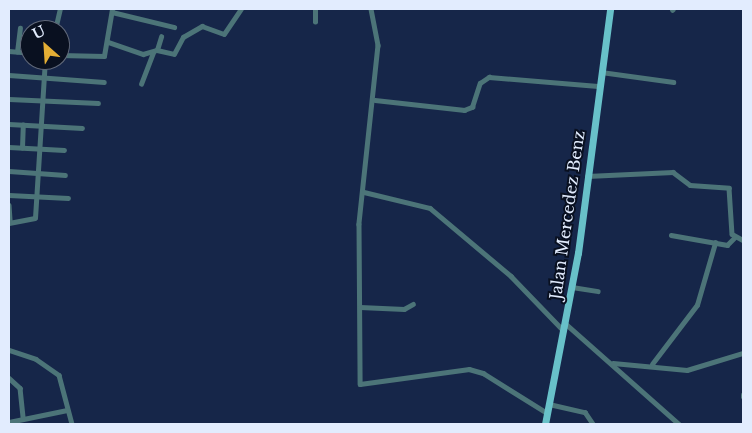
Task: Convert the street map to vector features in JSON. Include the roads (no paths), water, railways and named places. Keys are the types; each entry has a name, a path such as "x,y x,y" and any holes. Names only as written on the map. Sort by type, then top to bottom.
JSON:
{"main road":[{"name":"Jalan Mercedez Benz","path":"545,424 572,287 610,9"}],"street":[{"path":"108,42 139,54 155,51 174,54 183,37 202,26 224,34 241,9"},
{"path":"315,9 315,22"},
{"path":"371,9 378,46 375,100 359,224 360,384 469,369 484,373 547,413"},
{"path":"70,55 103,57 108,42 112,10 174,27"},
{"path":"17,52 20,28"},
{"path":"141,84 161,37"},
{"path":"9,51 20,52"},
{"path":"9,205 9,222 34,220 45,70"},
{"path":"600,72 674,82"},
{"path":"9,75 104,82"},
{"path":"375,100 464,110 472,107 480,83 490,77 598,86"},
{"path":"9,99 42,102 98,103"},
{"path":"9,124 82,128"},
{"path":"22,148 23,125"},
{"path":"9,147 64,150"},
{"path":"9,171 65,175"},
{"path":"587,176 676,172 690,185 729,188 734,238 730,245 670,235"},
{"path":"364,192 430,208 511,276 565,328 613,363 680,424"},
{"path":"9,195 68,198"},
{"path":"734,238 743,240"},
{"path":"652,364 698,305 715,243"},
{"path":"572,287 598,291"},
{"path":"360,307 404,309 413,304"},
{"path":"9,350 36,359 59,375 72,424"},
{"path":"613,363 652,364 690,370 743,353"},
{"path":"9,378 20,388 23,419"},
{"path":"549,404 585,412 593,424"},
{"path":"9,422 68,410"}]}
